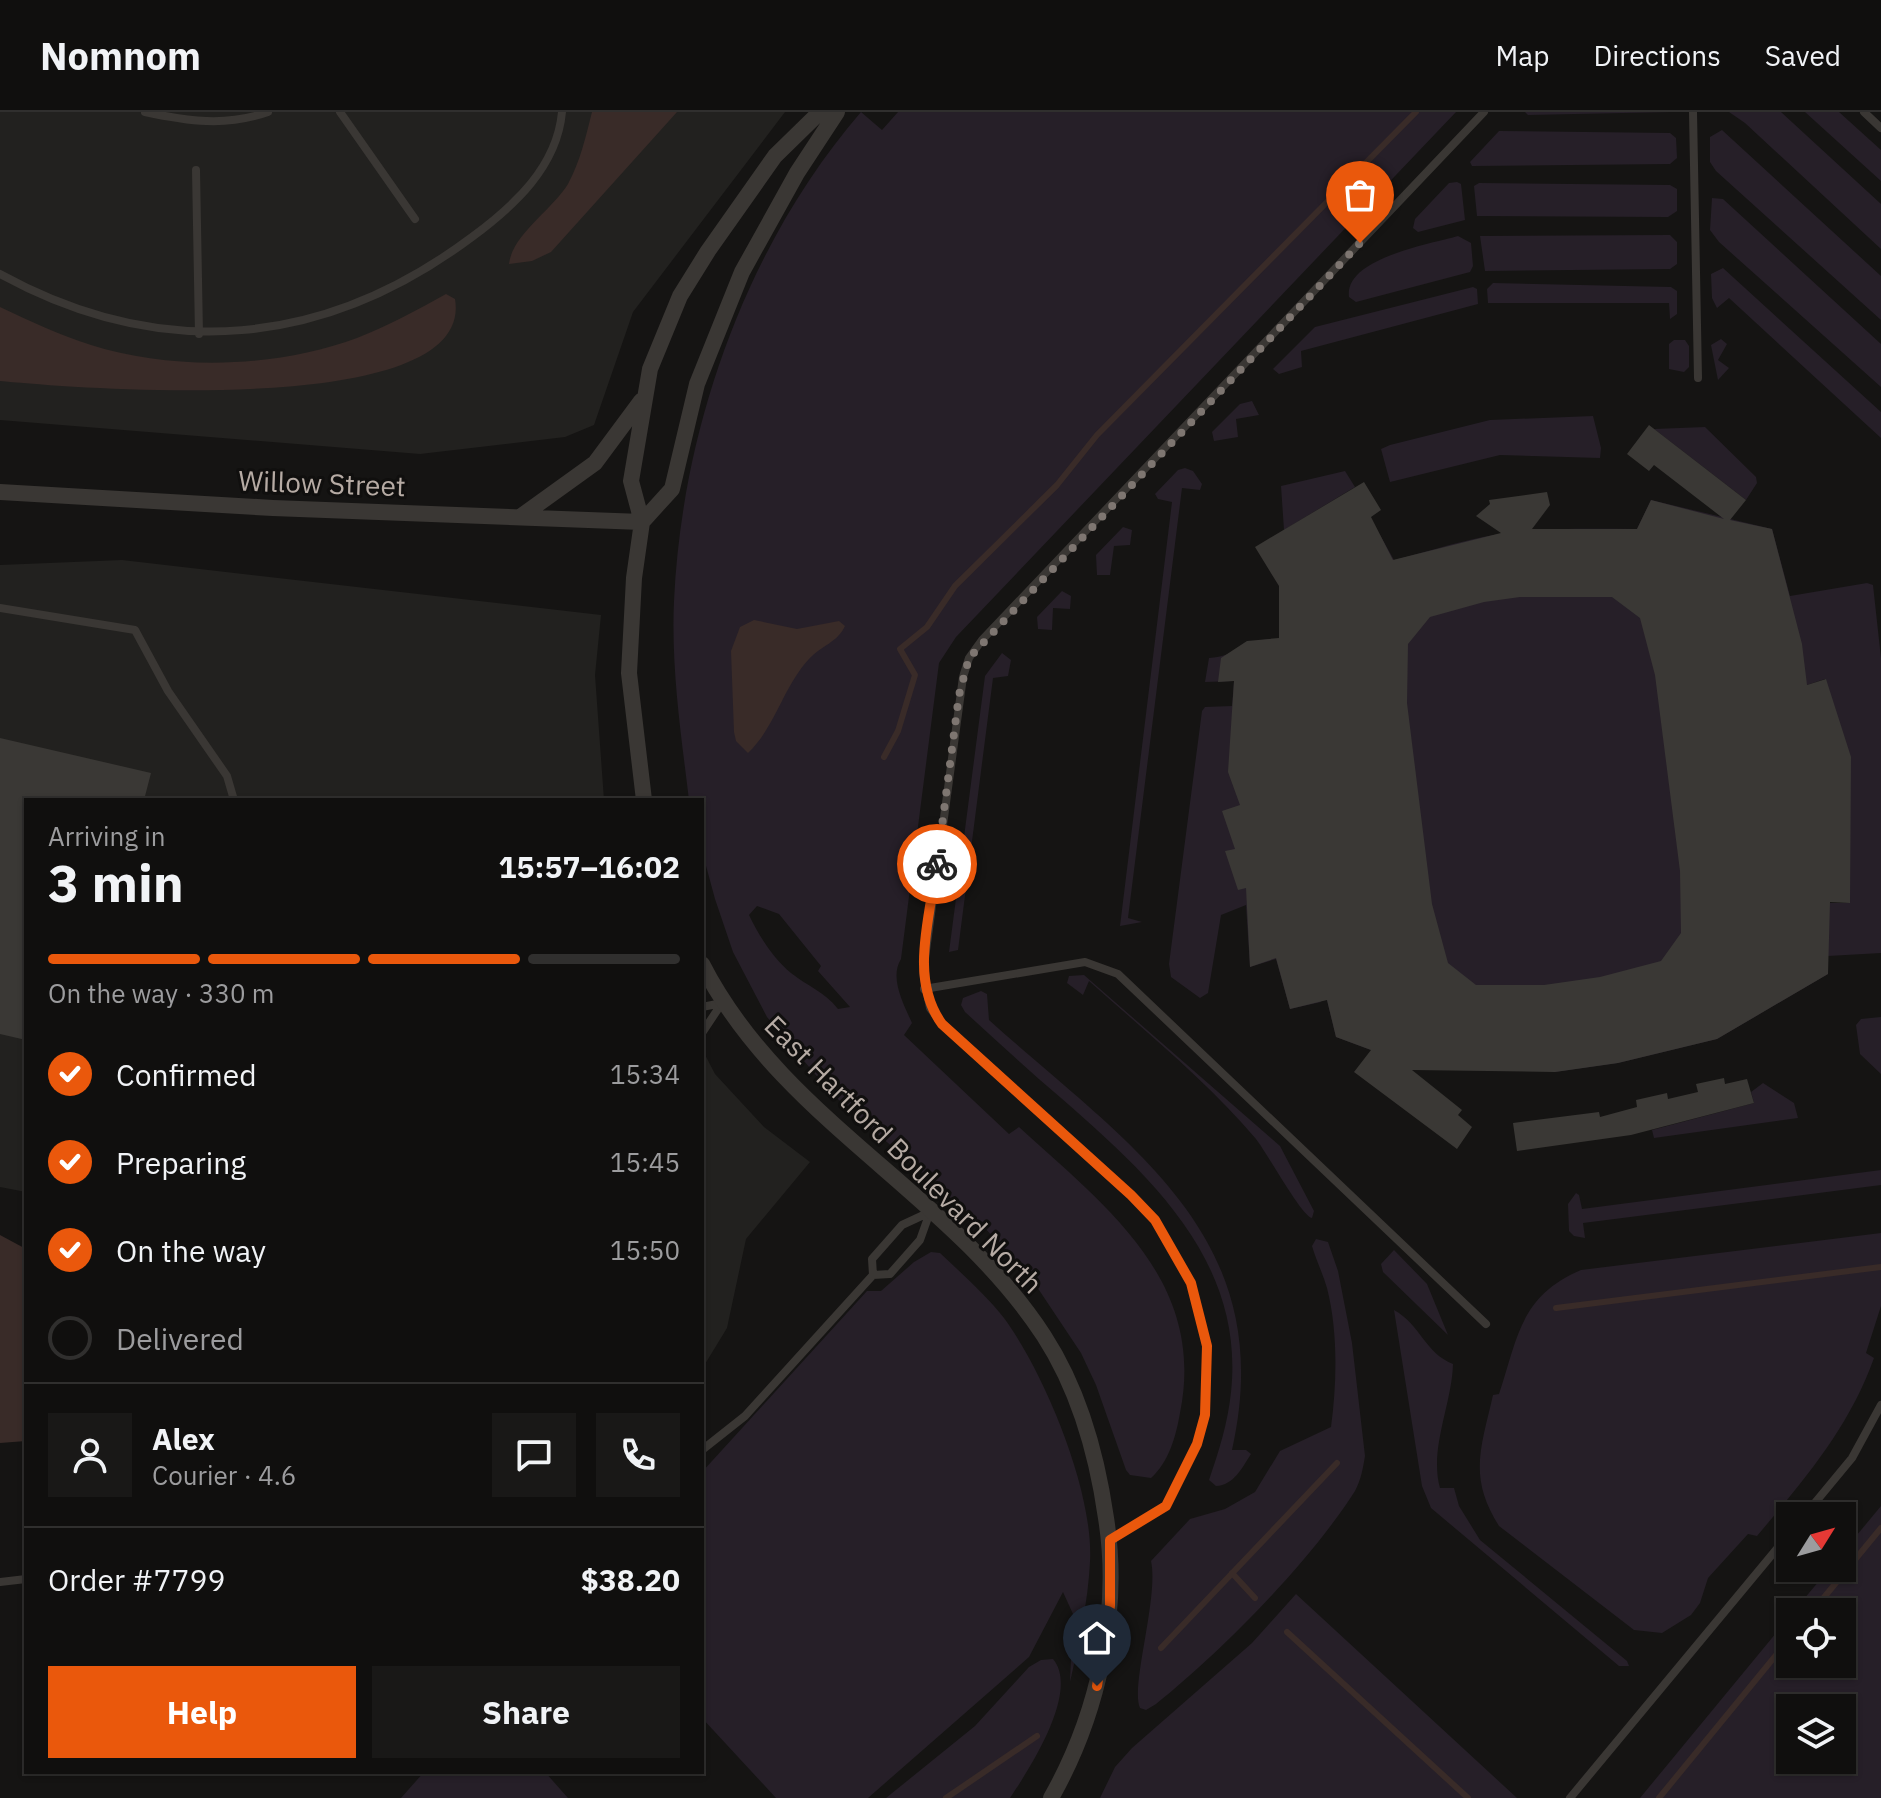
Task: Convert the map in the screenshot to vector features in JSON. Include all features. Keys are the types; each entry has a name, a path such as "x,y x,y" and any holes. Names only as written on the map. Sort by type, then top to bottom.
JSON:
{"street":[{"path":"644,798 629,673 634,578 642,522 631,481 650,369 680,296 775,156 820,112"},
{"path":"642,522 672,489 697,384 742,272 797,173 837,112"},
{"path":"520,517 595,463 646,392"},
{"name":"Willow Street","path":"0,492 642,522"},
{"name":"East Hartford Boulevard North","path":"704,968 722,1003 804,1100 992,1269 1046,1338 1086,1424 1110,1540 1110,1606 1097,1686 1078,1741 1051,1798"}],"lane":[{"path":"145,112 193,122 226,121 268,112"},
{"path":"340,112 415,219"},
{"path":"0,274 36,293 102,319 199,334 295,324 375,297 413,276 505,212 544,167 562,112"},
{"path":"1110,1540 1166,1506 1197,1444 1205,1415 1207,1346 1191,1283 1155,1220 942,1024 930,1008 923,973 959,695 969,658 1484,112"},
{"path":"1693,112 1698,378"},
{"path":"1864,112 1881,128"},
{"path":"196,170 199,334"},
{"path":"0,608 135,630 168,691 227,776 233,798"},
{"path":"924,989 1085,962 1108,968 1126,980 1486,1324"},
{"path":"704,1007 722,1003"},
{"path":"704,1030 722,1003"},
{"path":"873,1275 872,1259 902,1225 930,1212"},
{"path":"704,1448 745,1416 873,1275 890,1274 920,1240 930,1212"},
{"path":"1816,1502 1852,1458 1881,1405"},
{"path":"1570,1798 1776,1550"},
{"path":"0,1582 24,1579"}],"shaded area":[{"path":"0,112 785,112 633,312 594,425 565,437 420,454 0,420"},
{"path":"592,112 677,112 551,252 532,261 509,264 517,243 568,184"},
{"path":"861,112 882,130 898,112 1456,112 956,637 939,663 897,974 899,991 912,1023 904,1035 1009,1134 1019,1127 1084,1186 1142,1249 1163,1285 1178,1323 1184,1366 1180,1413 1174,1439 1163,1464 1151,1478 1130,1475 1126,1470 1096,1385 1081,1353 1037,1287 985,1228 831,1093 767,1017 733,952 715,899 704,858 704,798 689,798 677,700 673,626 680,535 691,470 707,405 728,341 754,279 785,220 821,164","holes":["757,906 779,914 821,966 818,971 850,1007 838,1009 784,967 749,915"]},
{"path":"1525,112 1672,112 1528,115"},
{"path":"1729,112 1781,112 1881,204 1881,249 1745,123"},
{"path":"1805,112 1839,112 1881,150 1881,181"},
{"path":"1722,130 1881,276 1881,320 1716,171 1710,162 1710,137"},
{"path":"1499,131 1670,133 1676,138 1677,158 1670,164 1472,166 1470,162"},
{"path":"1449,183 1461,184 1465,220 1418,232 1413,228 1415,219"},
{"path":"1479,183 1670,185 1677,189 1677,211 1668,217 1477,216 1474,186"},
{"path":"1712,198 1723,199 1881,344 1881,387 1719,242 1710,230"},
{"path":"1670,235 1677,242 1677,264 1670,269 1485,271 1480,236"},
{"path":"1458,236 1471,243 1473,266 1470,272 1356,302 1349,297 1351,284 1360,272 1374,263"},
{"path":"1723,268 1881,412 1881,438 1729,298 1717,308 1712,298 1711,274"},
{"path":"1493,283 1671,287 1677,291 1677,314 1670,319 1669,303 1488,303 1487,289"},
{"path":"1473,287 1477,289 1478,304 1301,351 1302,367 1279,374 1273,369 1315,327"},
{"path":"446,294 455,299 444,338 403,364 339,380 262,388 181,390 0,381 0,307 68,337 123,353 190,362 225,362 259,360 326,348 380,328"},
{"path":"1721,339 1727,344 1718,360 1729,368 1718,380 1711,345"},
{"path":"1674,340 1685,340 1689,346 1689,367 1684,372 1669,369 1669,344"},
{"path":"1252,401 1259,415 1236,419 1238,437 1214,441 1212,432 1240,404"},
{"path":"1593,416 1601,448 1600,458 1500,455 1390,482 1381,449 1490,420"},
{"path":"1705,427 1756,477 1757,483 1746,500 1654,429"},
{"path":"1185,468 1193,471 1202,484 1200,490 1182,488 1128,918 1142,922 1120,926 1172,502 1158,499 1155,494 1178,470"},
{"path":"1345,471 1355,487 1284,530 1281,486"},
{"path":"1651,500 1772,529 1790,596 1867,583 1873,585 1881,658 1881,953 1828,956 1828,974 1717,1039 1618,1063 1555,1072 1371,1050 1336,1037 1325,992 1319,993 1321,1002 1290,1009 1276,959 1250,967 1246,905 1221,915 1208,993 1200,998 1171,977 1169,964 1202,711 1205,707 1232,706 1234,681 1205,682 1209,658 1261,640 1271,639 1279,645 1279,592 1380,535 1394,560 1502,534 1560,529 1637,529","holes":["1825,679 1849,903 1830,903 1807,685"]},
{"path":"1123,527 1132,530 1130,545 1114,546 1110,575 1097,575 1096,555"},
{"path":"122,560 601,615 595,675 604,798 24,798 24,1192 0,1187 0,565"},
{"path":"1062,591 1071,596 1070,609 1053,608 1052,630 1038,629 1037,617"},
{"path":"754,620 797,629 839,621 845,626 800,670 766,731 748,753 736,741 734,732 731,651 740,627"},
{"path":"1002,653 1011,660 1008,676 993,678 958,950 949,952 985,676"},
{"path":"1084,975 1280,1146 1314,1211 1312,1218 1293,1196 1256,1139 1197,1077 1089,981 1083,995 1067,983 1069,976"},
{"path":"981,991 987,994 989,1020 1140,1155 1181,1202 1213,1253 1234,1310 1241,1375 1232,1450 1246,1450 1251,1454 1228,1483 1216,1486 1209,1480 1230,1403 1231,1345 1223,1302 1207,1262 1184,1225 1127,1158 965,1012 961,1005 963,998"},
{"path":"1881,1017 1881,1074 1860,1054 1856,1025 1861,1019"},
{"path":"704,1053 715,1074 764,1127 810,1162 746,1239 727,1328 704,1366"},
{"path":"1763,1083 1794,1103 1798,1118 1654,1138 1652,1130 1754,1103 1751,1092"},
{"path":"1881,1170 1881,1185 1583,1223 1585,1238 1574,1236 1569,1231 1568,1204 1576,1193 1582,1209"},
{"path":"1881,1233 1881,1306 1866,1353 1874,1358 1852,1407 1808,1474 1785,1502 1776,1502 1776,1513 1757,1536 1748,1534 1708,1578 1700,1603 1691,1615 1662,1633 1634,1630 1499,1526 1483,1492 1481,1447 1493,1395 1499,1394 1524,1320 1545,1292 1581,1270"},
{"path":"0,1235 24,1248 24,1441 0,1443"},
{"path":"1316,1239 1328,1242 1338,1271 1352,1343 1365,1456 1359,1483 1314,1547 1263,1605 1156,1704 1146,1710 1140,1708 1139,1681 1151,1596 1151,1561 1190,1519 1225,1509 1255,1492 1280,1451 1331,1427 1335,1339 1327,1288 1312,1246"},
{"path":"1394,1250 1427,1284 1448,1335 1383,1272 1381,1264"},
{"path":"931,1252 940,1253 1004,1318 1035,1370 1064,1435 1084,1502 1090,1562 1080,1637 1070,1682 1073,1614 1063,1592 1029,1657 868,1798 776,1798 704,1720 704,1470 867,1291 881,1291 914,1262"},
{"path":"1394,1310 1436,1353 1453,1364 1437,1458 1440,1488 1454,1488 1459,1506 1480,1540 1627,1661 1629,1666 1619,1666 1431,1508 1422,1486"},
{"path":"1881,1506 1881,1798 1640,1798 1776,1633 1776,1678 1856,1678 1856,1598 1805,1598 1818,1582 1856,1582 1856,1536"},
{"path":"1296,1594 1517,1798 1100,1798 1115,1767 1132,1748 1252,1643"},
{"path":"1053,1659 1060,1673 1057,1709 1040,1749 1010,1798 886,1798 975,1726 1029,1667 1041,1660"},
{"path":"422,1774 547,1774 568,1798 401,1798"}],"building":[{"path":"1649,425 1746,500 1730,520 1772,529 1802,644 1807,685 1826,679 1851,757 1850,903 1830,902 1828,974 1717,1039 1618,1063 1555,1072 1412,1070 1462,1110 1458,1115 1472,1127 1457,1149 1354,1072 1371,1050 1336,1037 1327,1000 1290,1009 1276,958 1250,967 1246,888 1238,890 1225,851 1235,849 1222,811 1240,805 1228,772 1234,681 1218,682 1221,658 1247,641 1279,638 1279,586 1255,547 1364,482 1381,510 1371,517 1393,560 1501,533 1476,516 1490,504 1489,500 1547,492 1550,505 1532,529 1637,529 1651,500 1724,519 1654,465 1649,471 1627,454","holes":["1520,597 1612,597 1640,618 1655,675 1680,871 1681,933 1661,961 1600,977 1544,985 1476,985 1448,963 1432,904 1407,703 1408,644 1430,617 1484,602"]},
{"path":"0,738 151,773 145,798 24,798 24,1040 0,1034"},
{"path":"1724,1078 1725,1084 1747,1079 1754,1103 1631,1135 1517,1151 1513,1123 1599,1112 1600,1117 1637,1107 1636,1100 1667,1093 1668,1099 1698,1092 1696,1084"}],"waterway":[{"path":"884,757 898,731 915,675 900,649 927,627 955,586 1057,485 1097,435 1416,112"},
{"path":"1556,1308 1881,1267"},
{"path":"1161,1648 1337,1463"},
{"path":"1824,1598 1881,1528"},
{"path":"1232,1573 1255,1598"},
{"path":"1287,1632 1468,1798"},
{"path":"1659,1798 1776,1655"},
{"path":"946,1798 1037,1736"}],"way so far":[{"path":"937,864 959,695 969,658 982,640 1360,243"}],"route":[{"path":"937,864 923,973 930,1008 942,1024 1155,1220 1191,1283 1207,1346 1205,1415 1197,1444 1179,1485 1166,1506 1110,1540 1110,1606 1097,1686"}]}
